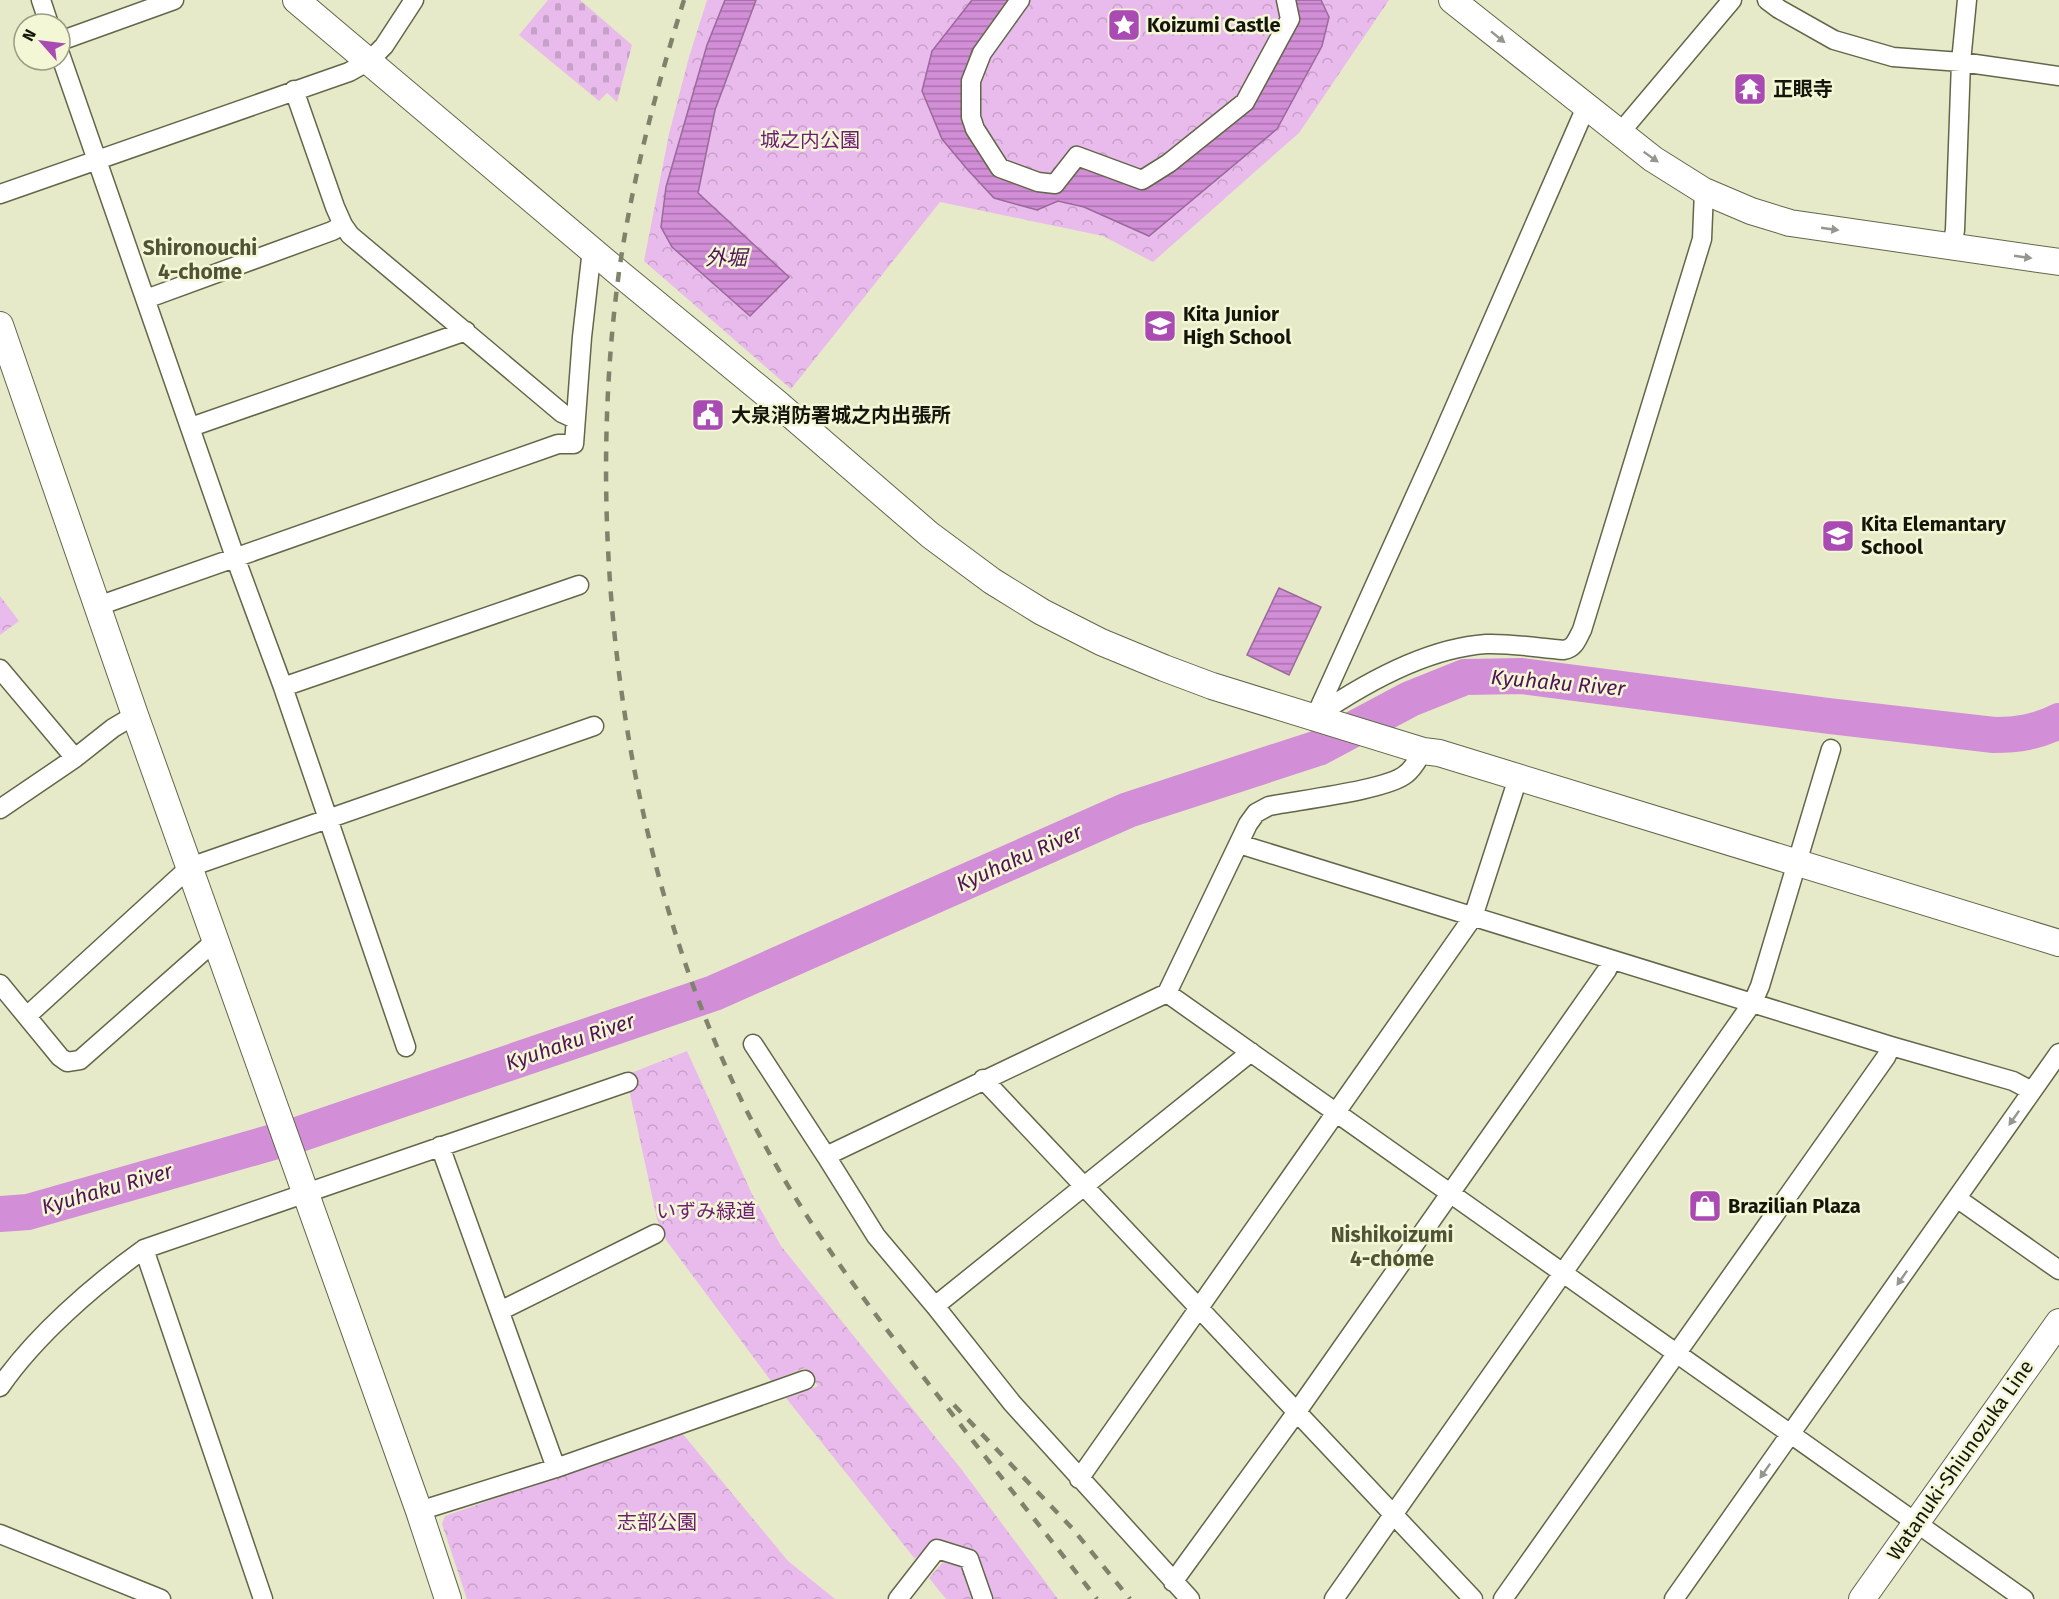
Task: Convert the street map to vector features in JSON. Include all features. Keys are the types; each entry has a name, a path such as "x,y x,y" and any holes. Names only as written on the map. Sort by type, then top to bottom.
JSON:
{"street":[{"path":"72,37 174,0"},
{"path":"296,0 770,397 930,535 992,581 1042,612 1101,642 1212,686 2059,943"},
{"path":"0,194 349,72 369,61 384,46 414,0"},
{"path":"1020,0 981,53 971,81 971,117 975,129 1000,168 1038,182 1055,184 1077,156 1142,180 1169,164 1245,102 1290,19 1286,0"},
{"path":"1452,0 1653,159 1704,191 1750,212 1790,223 2059,262"},
{"path":"1619,134 1732,0"},
{"path":"1767,0 1834,40 1893,57 1960,62 2059,76"},
{"path":"1952,246 1955,230 1960,62 1967,0"},
{"path":"67,72 235,557 283,687 406,1047"},
{"path":"294,90 343,225 350,235 562,413 575,419"},
{"path":"1325,720 1440,439 1586,107"},
{"path":"1325,720 1354,692 1411,663 1452,648 1488,644 1564,650 1574,645 1582,630 1702,239 1704,191"},
{"path":"146,299 343,225"},
{"path":"98,606 558,444 574,444 592,249"},
{"path":"0,325 135,715 419,1511 448,1599"},
{"path":"191,427 466,331"},
{"path":"283,687 579,585"},
{"path":"0,669 75,758"},
{"path":"0,809 75,758 113,728 135,715"},
{"path":"27,1016 190,867 594,726"},
{"path":"1334,1599 1753,1002 1798,864 1831,749"},
{"path":"826,1156 982,1079 1167,993 1248,824 1256,813 1269,806 1375,786 1399,778 1414,766 1423,751"},
{"path":"1079,1479 1473,917 1518,778"},
{"path":"1239,844 1891,1046 2013,1081 2032,1091"},
{"path":"0,984 60,1057 67,1062 80,1060 215,941"},
{"path":"1173,1582 1296,1413 1607,970 1611,960"},
{"path":"1167,993 2024,1599"},
{"path":"753,1044 876,1236 1012,1403 1190,1599"},
{"path":"1503,1599 1886,1057 1891,1046"},
{"path":"935,1306 1251,1052"},
{"path":"1674,1599 2059,1053"},
{"path":"982,1079 1473,1599"},
{"path":"0,1387 17,1364 107,1276 144,1250 628,1082"},
{"path":"440,1146 556,1467"},
{"path":"1958,1198 2059,1270"},
{"path":"500,1311 654,1234"},
{"path":"144,1250 263,1599"},
{"name":"Watanuki-Shiunozuka Line","path":"1862,1599 2059,1322"},
{"path":"419,1511 556,1467 805,1380"},
{"path":"0,1534 161,1599"},
{"path":"898,1599 937,1549 969,1559 983,1599"}],"green space":[{"path":"548,0 580,0 632,45 617,102 607,93 599,101 519,35"},
{"name":"城之内公園","path":"707,0 1389,0 1299,133 1153,262 1103,236 940,202 791,389 644,261 669,134"},
{"path":"0,596 19,621 0,635"},
{"name":"いずみ緑道","path":"687,1051 752,1194 781,1246 962,1470 1058,1599 946,1599 929,1578 945,1560 932,1543 915,1559 786,1398 818,1386 805,1368 771,1381 666,1240 657,1219 626,1075"},
{"name":"志部公園","path":"682,1433 788,1561 835,1599 467,1599 442,1524 445,1516"}],"water":[{"name":"外堀","path":"725,0 756,0 715,110 698,193 789,277 750,316 672,247 661,227 666,187 707,45"},
{"path":"972,0 1010,0 972,50 963,82 965,125 1039,190 1079,161 1144,186 1251,108 1294,0 1321,0 1329,17 1322,46 1277,129 1149,236 1084,207 1058,201 1037,210 994,198 942,139 922,91 932,51"},
{"path":"1279,588 1321,607 1289,675 1247,655"}],"waterway":[{"name":"Kyuhaku River","path":"0,1214 28,1212 294,1136 714,993 1128,810 1318,748 1410,699 1465,677 1522,676 1994,735 2027,732 2059,721"}],"railway":[{"path":"684,0 655,101 624,238 609,379 606,491 612,604 625,717 647,829 677,938 715,1042 762,1140 782,1175 825,1244 872,1310 1097,1599"},
{"path":"954,1405 1072,1528 1130,1599"}],"place":[{"name":"Koizumi Castle","path":"1124,25"},
{"name":"正眼寺","path":"1750,89"},
{"name":"Kita Junior High School","path":"1160,326"},
{"name":"大泉消防署城之内出張所","path":"708,415"},
{"name":"Kita Elemantary School","path":"1838,536"},
{"name":"Brazilian Plaza","path":"1705,1206"}],"district":[{"name":"Shironouchi 4-chome","path":"200,260"},
{"name":"Nishikoizumi 4-chome","path":"1392,1247"}]}
